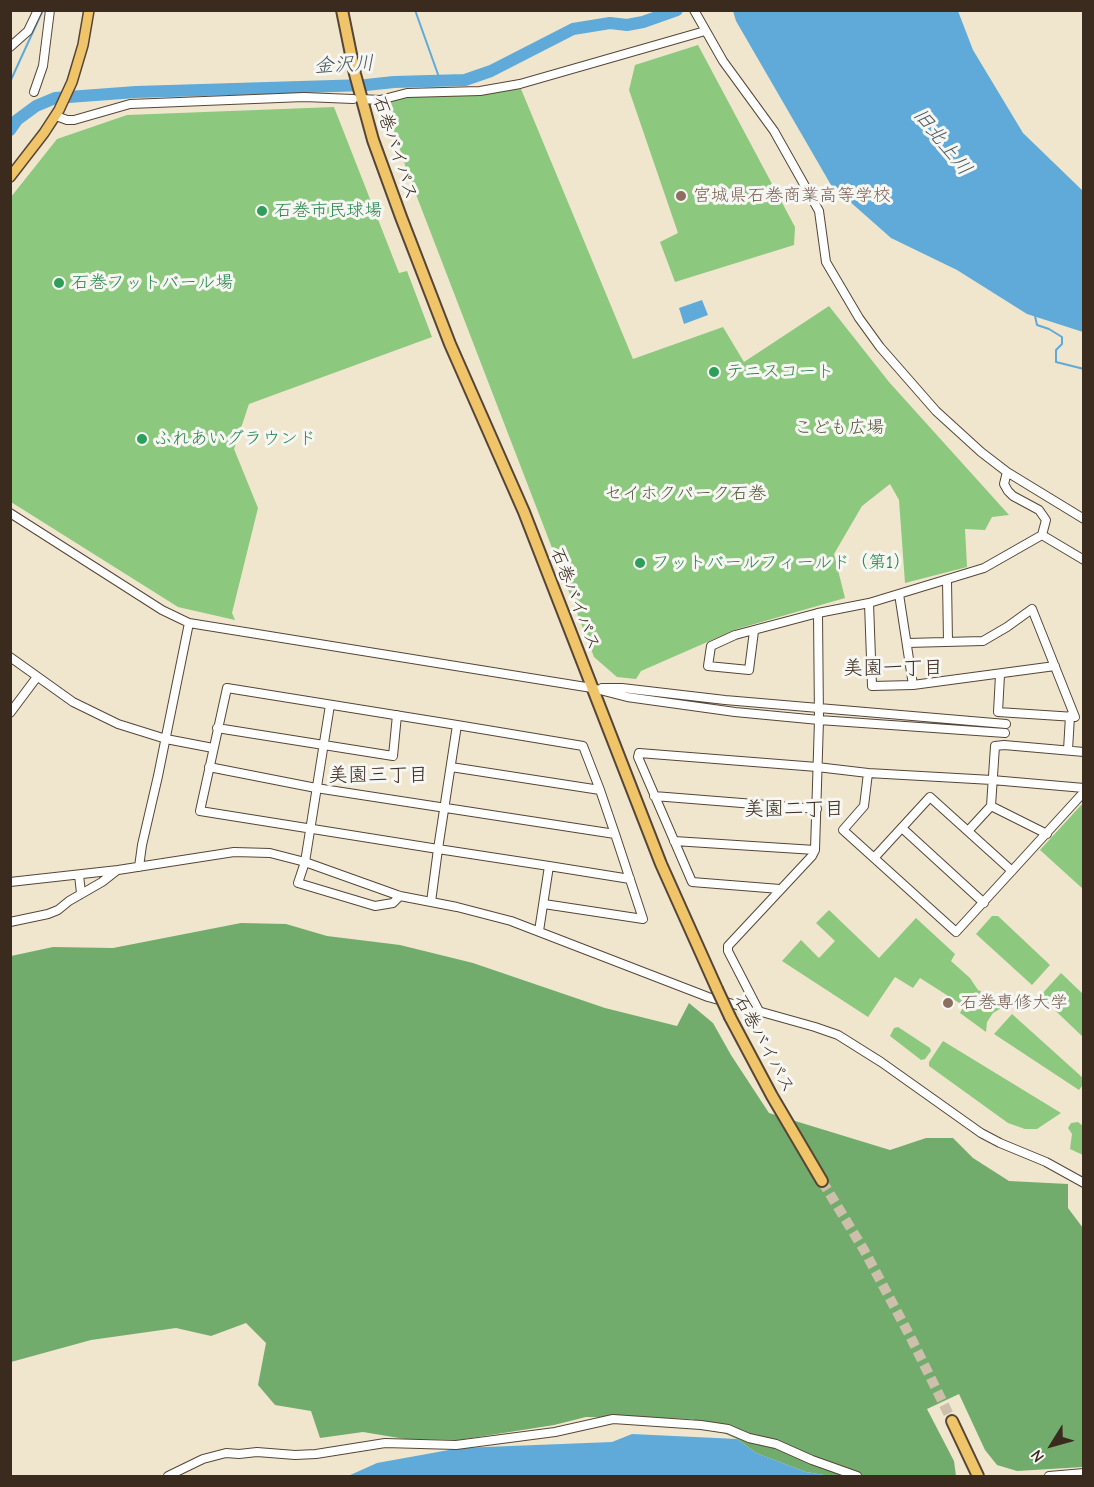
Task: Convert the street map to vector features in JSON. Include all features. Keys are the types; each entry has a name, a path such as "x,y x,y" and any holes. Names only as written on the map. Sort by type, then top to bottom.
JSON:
{"highway":[{"name":"石巻バイパス","path":"342,10 358,97 381,166 446,333 524,512 661,864 730,1017 772,1096 822,1181"},
{"path":"952,1421 978,1476"}],"main road":[{"path":"10,177 58,113 72,82 83,45 89,10"}],"street":[{"path":"10,47 28,31 38,10"},
{"path":"34,92 43,66 50,10"},
{"path":"694,10 723,61 774,131 819,211 826,262 859,318 900,372 928,404 981,452 1007,472 1083,519"},
{"path":"58,113 67,120 74,120 130,104 304,97 358,97 380,100 407,93 480,91 520,84 705,30"},
{"path":"754,631 749,670 708,666 711,646 735,635 869,603 984,568 1042,535 1046,520 1039,510 1008,491 1004,484 1007,472"},
{"path":"10,513 152,604 189,623 592,688 627,698 819,720 1005,733"},
{"path":"1042,535 1083,560"},
{"path":"946,580 948,642"},
{"path":"899,594 913,685"},
{"path":"869,603 872,686 913,685 1055,666"},
{"path":"907,643 983,641 1032,609 1075,717 998,711 1000,675"},
{"path":"760,1013 728,951 728,946 812,856 815,850 819,720 818,614"},
{"path":"139,867 189,623"},
{"path":"10,657 73,702 94,714 140,733 213,748"},
{"path":"10,713 37,677"},
{"path":"544,904 643,919 630,879 615,834 600,790 583,746 227,688 200,811 630,879"},
{"path":"592,688 622,688 725,700 1006,724"},
{"path":"330,705 305,861 298,883 375,906 393,903 400,896"},
{"path":"1004,745 1007,712"},
{"path":"218,728 323,747 393,756 397,715"},
{"path":"1068,750 1070,716"},
{"path":"431,902 457,725"},
{"path":"968,831 991,806 995,746 1083,752"},
{"path":"780,889 692,882 654,796 638,757 639,753 868,773 992,780 1083,790"},
{"path":"209,767 316,788 615,834"},
{"path":"451,767 600,790"},
{"path":"868,773 864,806 843,830 956,932 1047,834 1083,790"},
{"path":"654,796 817,809"},
{"path":"874,858 930,796 1012,871"},
{"path":"991,806 1047,834"},
{"path":"902,828 984,903"},
{"path":"674,841 815,850"},
{"path":"10,882 118,870 234,852 270,853 305,861 400,896 484,913 539,931 708,997 838,1035 890,1068 981,1133 1046,1162 1083,1183"},
{"path":"539,931 549,866"},
{"path":"10,922 58,910 118,870"},
{"path":"79,875 81,893"},
{"path":"168,1476 202,1459 226,1453 316,1454 398,1442 456,1445 555,1432 613,1419 728,1429 749,1438 776,1444 857,1476"},
{"path":"1049,1476 1083,1473"}],"green space":[{"path":"698,45 795,227 794,245 675,282 660,242 678,233 629,90 635,65"},
{"name":"セイホクパーク石巻","path":"521,89 633,359 723,327 744,362 829,306 889,382 1009,515 992,517 985,530 965,529 967,567 905,583 899,500 890,484 862,506 834,554 845,598 737,629 641,671 636,679 617,677 594,657 407,171 385,103 407,97"},
{"path":"334,107 399,273 407,271 432,337 249,404 234,449 258,508 232,613 235,620 178,607 11,502 11,197 57,139 127,115"},
{"path":"1083,803 1083,889 1040,850"},
{"path":"829,910 879,958 916,918 955,954 951,961 970,978 978,990 1003,1007 993,1013 987,1022 986,1032 960,1013 964,1006 920,978 913,988 895,977 868,1017 782,961 801,940 819,958 835,941 816,923"},
{"path":"992,916 998,916 1050,965 1032,985 976,934"},
{"path":"241,923 286,924 327,936 400,945 473,963 605,1008 677,1026 689,1003 713,1023 769,1113 890,1150 926,1138 953,1138 973,1158 1009,1181 1068,1184 1068,1208 1083,1228 1083,1467 1017,1471 997,1465 985,1450 959,1394 927,1409 954,1461 956,1476 830,1476 806,1472 756,1453 737,1439 692,1419 586,1417 554,1425 459,1440 405,1439 363,1432 320,1438 311,1411 275,1405 258,1385 266,1343 246,1323 211,1336 176,1328 91,1340 11,1362 11,956 53,947 113,948"},
{"path":"1061,973 1083,994 1083,1037 1040,996"},
{"path":"1012,1014 1083,1078 1083,1085 1079,1090 994,1034"},
{"path":"898,1027 930,1048 931,1051 925,1059 921,1060 890,1036 894,1028"},
{"path":"943,1041 1061,1113 1037,1129 1025,1129 1008,1123 929,1066 929,1062"},
{"path":"1078,1122 1083,1126 1083,1155 1070,1149 1072,1134 1068,1128 1071,1123"}],"water":[{"name":"旧北上川","path":"733,11 958,11 973,50 1023,133 1083,191 1083,332 1027,314 957,270 891,238 831,185 736,21"},
{"path":"702,300 708,315 684,324 679,308"},
{"path":"632,1434 737,1439 756,1453 806,1472 830,1476 348,1476 377,1463 460,1448 612,1442"}],"waterway":[{"path":"10,82 43,10"},
{"path":"415,10 440,80"},
{"name":"金沢川","path":"10,130 17,120 36,106 55,98 136,92 465,80 491,71 573,29 610,23 627,25 677,10"},
{"path":"1035,316 1037,325 1062,337 1062,344 1056,350 1056,362 1084,369"}],"tunnel":[{"path":"822,1181 864,1250 952,1421"}],"place":[{"name":"宮城県石巻商業高等学校","path":"681,196"},
{"name":"石巻市民球場","path":"262,211"},
{"name":"石巻フットバール場","path":"59,283"},
{"name":"テニスコート","path":"714,372"},
{"name":"ふれあいグラウンド","path":"142,439"},
{"name":"フットバールフィールド（第1）","path":"640,563"},
{"name":"石巻専修大学","path":"948,1003"}],"district":[{"name":"美園一丁目","path":"893,668"},
{"name":"美園三丁目","path":"378,775"},
{"name":"美園二丁目","path":"794,809"}],"park label":[{"name":"こども広場","path":"839,428"}]}
